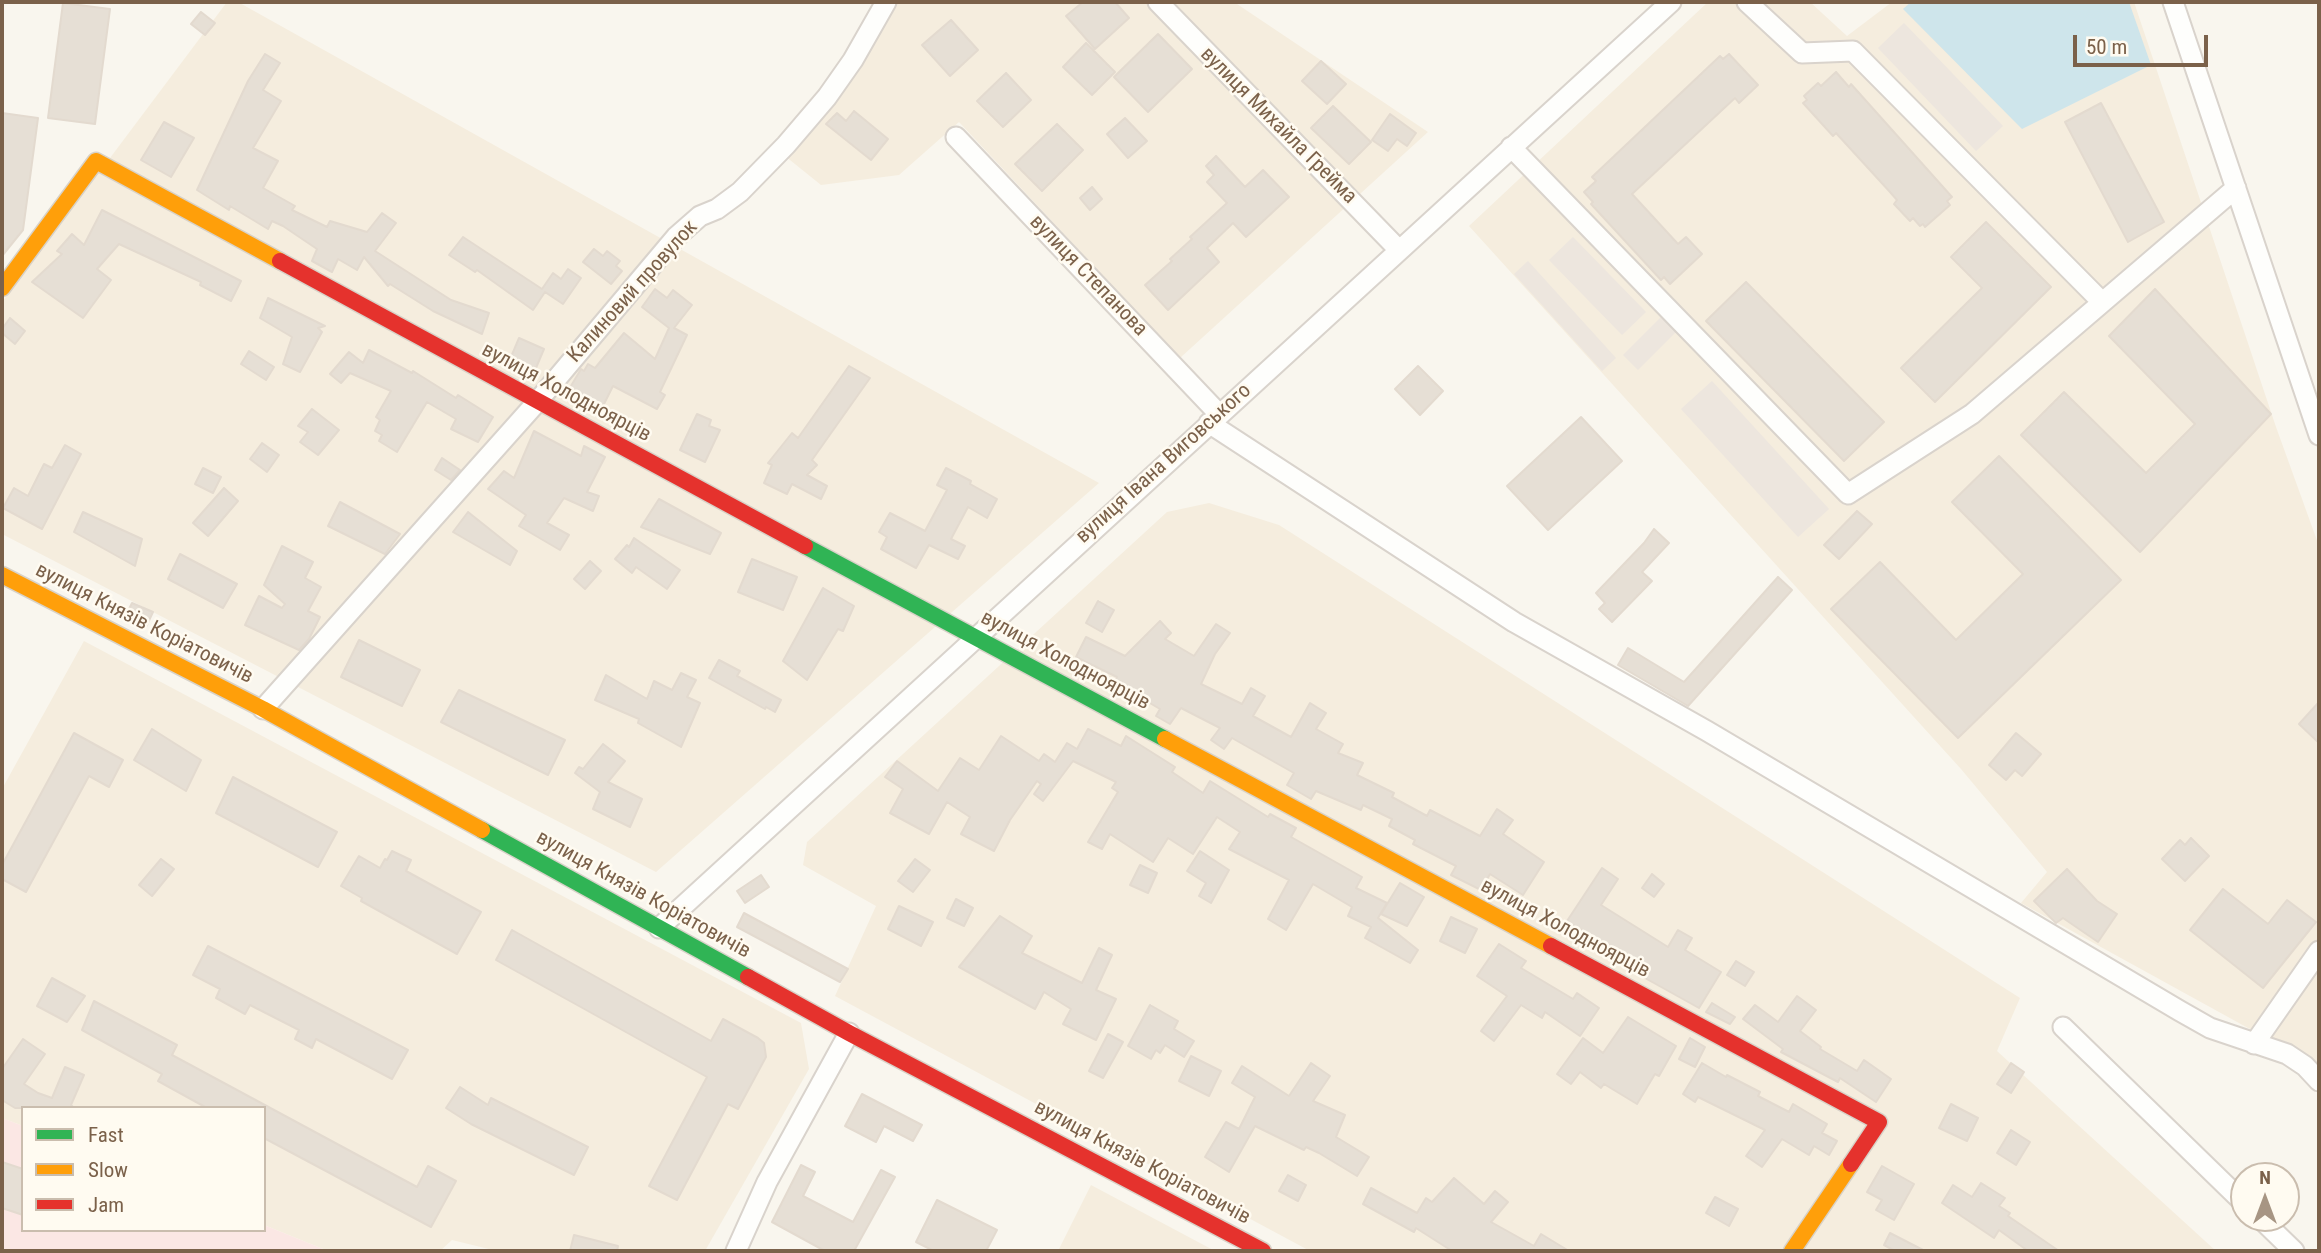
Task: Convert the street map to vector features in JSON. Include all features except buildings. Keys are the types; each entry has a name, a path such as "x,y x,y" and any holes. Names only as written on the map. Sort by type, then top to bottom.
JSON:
{"street":[{"name":"Калиновий провулок","path":"263,709 537,401 676,237 700,216 717,209 740,192 786,145 847,69 886,2"},
{"name":"вулиця Михайла Грейма","path":"1158,2 1399,250"},
{"name":"вулиця Івана Виговського","path":"659,928 1671,2"},
{"path":"1747,2 1802,52 1853,51 2102,302"},
{"path":"2173,2 2319,435"},
{"name":"вулиця Степанова","path":"956,137 1214,419 1514,622 1707,731 2180,1012 2210,1028 2287,1054 2305,1066 2319,1081"},
{"path":"1511,147 1848,494 1972,414 2236,188"},
{"name":"вулиця Холодноярців","path":"2,288 96,161 1879,1122 1792,1251"},
{"name":"вулиця Князів Коріатовичів","path":"2,575 263,709 849,1033 1263,1251"},
{"path":"2254,1044 2319,951"},
{"path":"2063,1027 2230,1189"},
{"path":"736,1251 767,1182 849,1033"},
{"path":"2274,1232 2294,1251"}],"shaded area":[{"path":"227,2 238,2 1099,483 656,872 2,534 2,302"},
{"path":"873,2 1234,2 1428,132 1180,358 959,122 899,175 821,185 785,156 887,14"},
{"path":"1708,2 1810,2 1847,36 1892,2 2134,2 2276,427 2319,546 2319,1074 2292,1048 2248,1028 2021,903 2047,872 1961,769 1469,226"},
{"path":"1904,23 2003,126 1976,151 1878,48"},
{"path":"1573,237 1646,312 1622,335 1549,260"},
{"path":"1528,261 1616,358 1602,371 1514,274"},
{"path":"1662,316 1677,331 1638,370 1623,355"},
{"path":"1712,381 1829,509 1798,537 1681,409"},
{"path":"1209,503 1279,525 2020,998 1997,1051 2216,1251 1310,1251 835,996 876,906 803,865 807,842 1167,512"},
{"path":"84,641 801,1023 809,1069 705,1251 497,1251 452,1240 440,1251 328,1251 266,1226 266,1106 21,1106 21,1125 2,1118 2,789"},
{"path":"2,1118 21,1125 21,1232 266,1232 266,1226 328,1251 2,1251"},
{"path":"1091,1185 1215,1251 1058,1251"}],"water":[{"path":"1911,2 2129,2 2151,65 2022,129 1903,9"}],"traffic: fast":[{"path":"805,546 1165,739"},
{"path":"482,830 748,977"}],"traffic: slow":[{"path":"2,288 96,161 280,261"},
{"path":"2,575 263,709 482,830"},
{"path":"1165,739 1551,946"},
{"path":"1792,1251 1851,1164"}],"traffic: jam":[{"path":"280,261 805,546"},
{"path":"1551,946 1879,1122 1851,1164"},
{"path":"748,977 1263,1251"}]}
